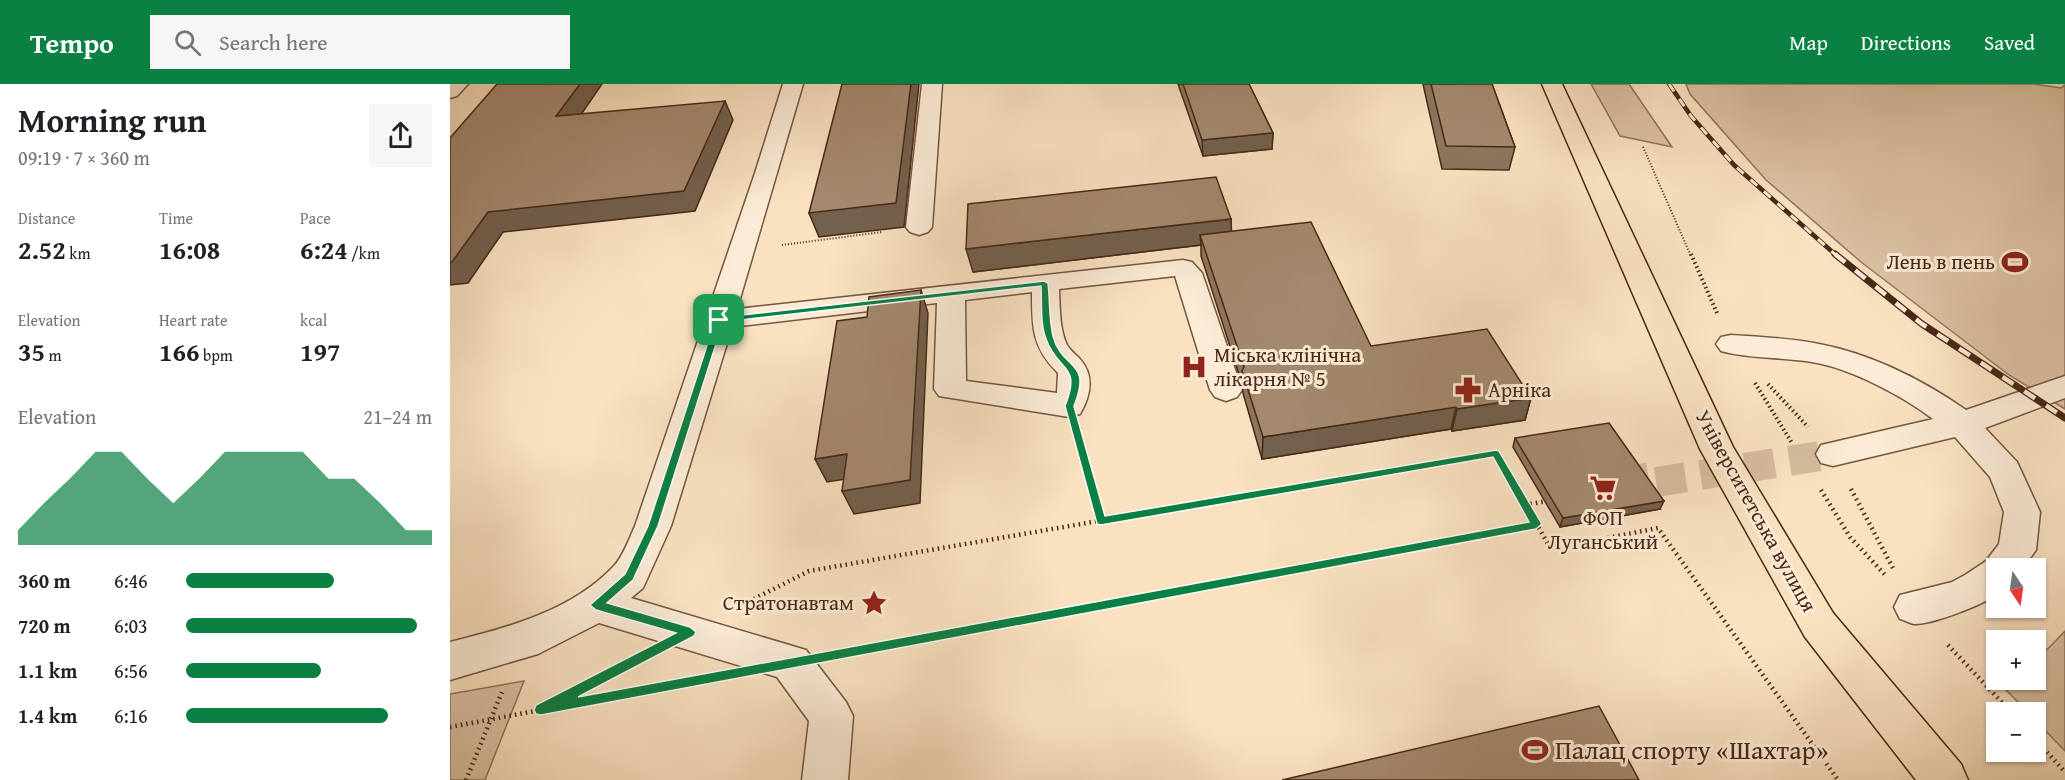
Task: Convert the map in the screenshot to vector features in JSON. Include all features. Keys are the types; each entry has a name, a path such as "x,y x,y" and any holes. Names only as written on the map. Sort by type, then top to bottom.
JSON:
{"main road":[{"name":"Університетська вулиця","path":"1552,84 1717,449 1820,626 1945,780"}],"street":[{"path":"450,92 458,84"},
{"path":"450,661 524,641 596,605 629,577 653,526 793,84"},
{"path":"919,227 932,84"},
{"path":"719,320 1183,268 1188,273 1226,390"},
{"path":"951,294 950,389 1070,406 1077,379 1055,350 1049,336 1044,283"},
{"path":"1731,344 1818,353 1872,371 1925,397 1962,424 2005,471 2022,512 2018,550 2010,558"},
{"path":"1833,454 1962,424 2065,386"},
{"path":"1914,607 1957,598 1986,582"},
{"path":"596,605 791,663 831,716 825,780"}],"path":[{"path":"742,250 919,227"},
{"path":"1070,406 1101,521"},
{"path":"541,710 809,571 1496,453 1551,549 1658,528 1838,780"},
{"path":"1525,505 1557,499"},
{"path":"791,663 1536,524"},
{"path":"466,780 524,641"},
{"path":"450,727 700,680"},
{"path":"2046,751 2065,772"}],"shaded area":[{"path":"1591,84 1629,84 1672,147 1620,136"},
{"path":"1686,84 2034,84 2061,88 2065,85 2065,409 2009,375 1861,262 1766,180 1690,94"},
{"path":"2065,631 2065,751 2046,731 2046,702 2018,702 2006,690 2046,690 2046,651"},
{"path":"524,681 485,780 450,780 450,694"}],"building":[{"path":"497,84 580,84 556,116 725,101 684,191 488,212 450,263 450,138"},
{"path":"842,84 911,84 896,203 809,213"},
{"path":"1183,84 1249,84 1273,133 1202,140"},
{"path":"1431,84 1492,84 1515,147 1446,146"},
{"path":"1216,177 1231,219 966,249 968,204"},
{"path":"1311,222 1371,346 1487,329 1531,398 1457,409 1456,407 1263,437 1242,371 1244,367 1200,235"},
{"path":"921,290 910,480 842,491 847,454 815,459 837,321 867,317 869,297"},
{"path":"1609,423 1664,501 1563,518 1515,438"},
{"name":"Палац спорту «Шахтар»","path":"1599,706 1639,780 1282,780"}],"tunnel":[{"path":"1656,482 1833,454"},
{"path":"1610,489 1665,480"}],"railway":[{"path":"1669,84 1691,116 1734,165 1837,256"},
{"path":"1835,254 1922,324 2065,418"}],"place":[{"name":"Лень в пень","path":"2015,262"},
{"name":"Міська клінічна лікарня № 5","path":"1194,367"},
{"name":"Арніка","path":"1468,390"},
{"name":"ФОП Луганський","path":"1603,488"},
{"name":"Стратонавтам","path":"874,603"},
{"name":"Палац спорту «Шахтар»","path":"1535,750"}],"route":[{"path":"1044,283 1049,336 1055,350 1077,379 1070,406 1101,521 1496,453 1536,524 541,710 690,632 596,605 629,577 653,526 719,320 1044,283"}]}
